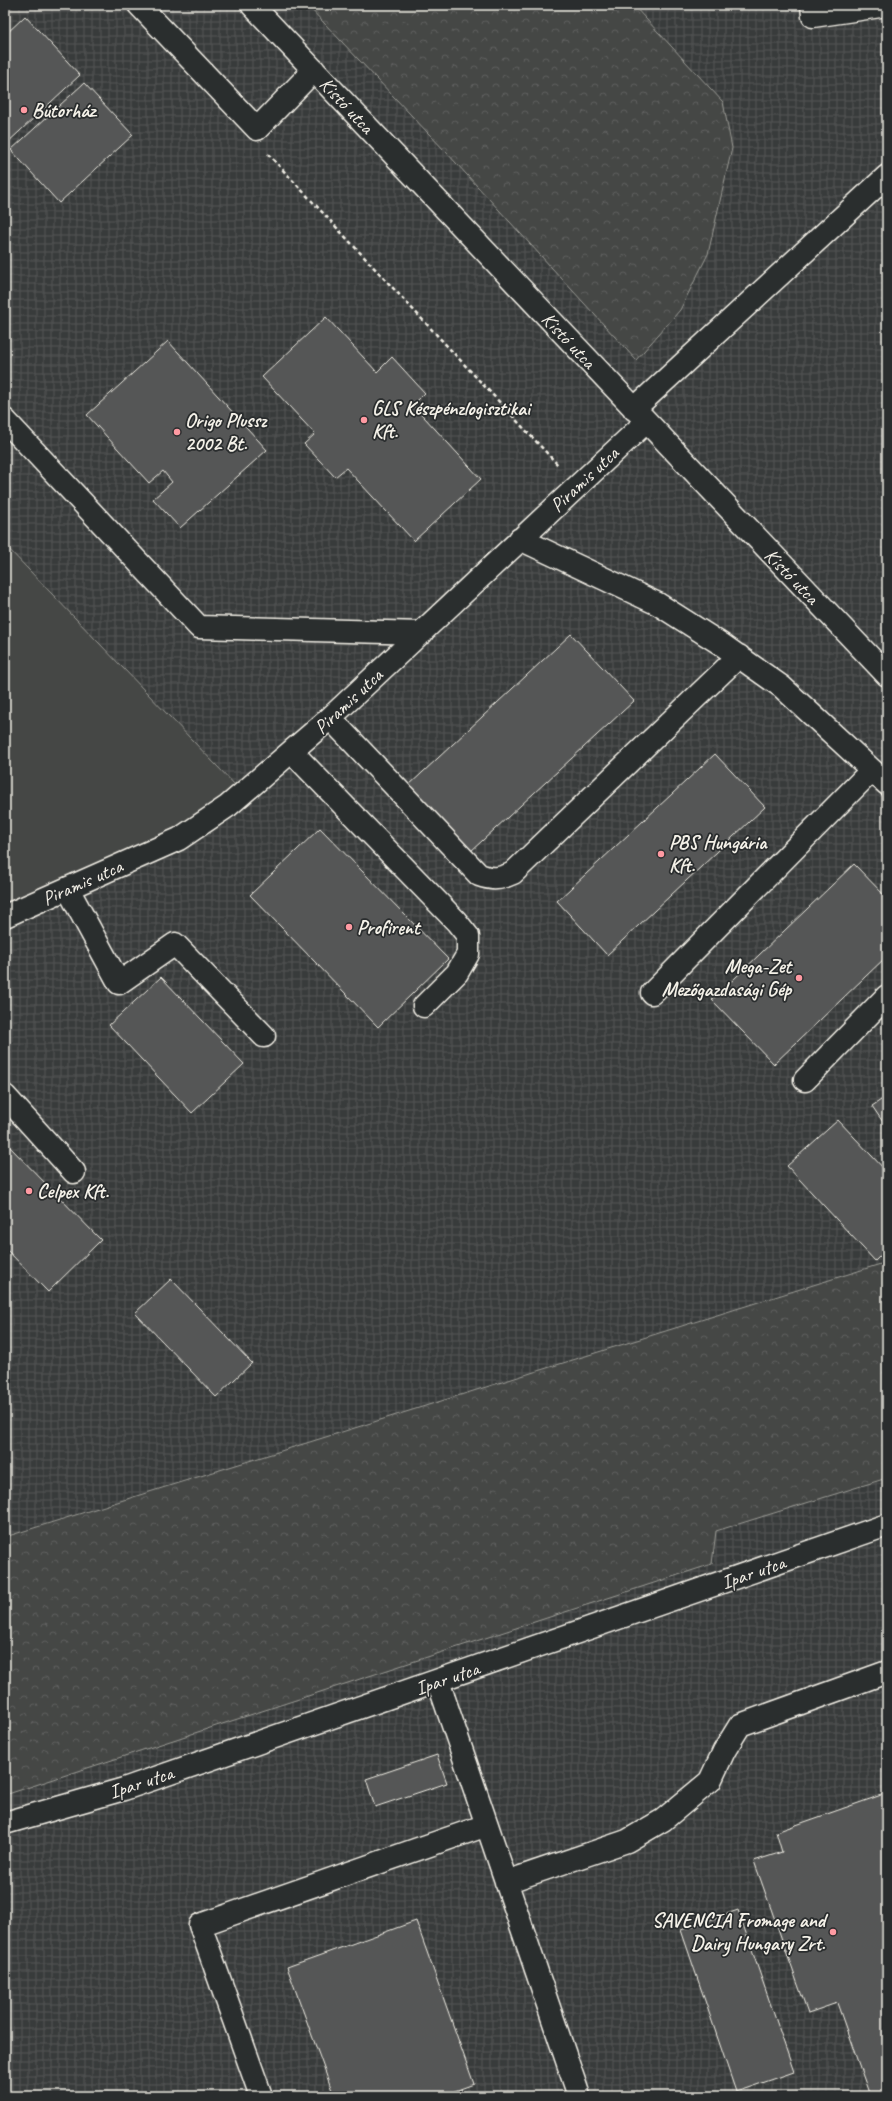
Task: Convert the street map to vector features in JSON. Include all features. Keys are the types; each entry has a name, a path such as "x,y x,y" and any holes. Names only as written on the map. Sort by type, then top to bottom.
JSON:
{"street":[{"path":"138,5 257,129 314,70"},
{"name":"Kistó utca","path":"252,5 887,675"},
{"path":"812,5 813,16 887,5"},
{"name":"Piramis utca","path":"5,916 179,839 228,806 330,718 422,633 577,485 640,416 887,176"},
{"path":"5,420 199,627 422,633"},
{"path":"520,539 658,604 739,656 782,687 879,777 652,993"},
{"path":"330,718 479,875 490,880 501,878 513,873 739,656"},
{"path":"292,752 456,921 468,936 468,954 457,973 424,1006"},
{"path":"68,889 119,983 175,944 264,1036"},
{"path":"805,1080 887,996"},
{"path":"5,1096 74,1172"},
{"name":"Ipar utca","path":"5,1822 124,1789 887,1525"},
{"path":"506,1882 627,1841 663,1820 710,1781 724,1750 740,1725 887,1672"},
{"path":"438,1681 579,2096"},
{"path":"261,2096 200,1925 487,1825"}],"path":[{"path":"257,129 259,144 577,485"}],"shaded area":[{"path":"5,5 887,5 887,2096 5,2096 5,912 240,790 5,545"}],"green space":[{"path":"307,5 633,5 723,102 732,148 708,254 680,310 636,360 446,152"},
{"path":"5,545 240,790 226,804 5,912"},
{"path":"887,1262 887,1478 716,1531 712,1564 5,1795 5,1537"}],"building":[{"name":"Bútorház","path":"25,16 80,75 5,145 5,35"},
{"path":"84,83 133,135 59,203 11,150"},
{"name":"GLS Készpénzlogisztikai Kft.","path":"326,317 377,372 392,357 425,393 413,405 481,479 414,541 346,468 335,477 304,444 315,434 262,377"},
{"name":"Origo Plussz 2002 Bt.","path":"168,341 267,450 180,528 153,499 172,482 163,471 149,483 87,415"},
{"path":"571,634 634,701 470,852 408,786"},
{"name":"PBS Hungária Kft.","path":"715,754 765,807 607,955 557,901"},
{"name":"Profirent","path":"320,828 448,959 378,1027 250,895"},
{"name":"Mega-Zet Mezőgazdasági Gép","path":"854,864 887,898 887,956 774,1064 712,1000"},
{"path":"161,977 244,1064 192,1113 109,1025"},
{"path":"887,1096 887,1128 872,1106"},
{"path":"838,1120 887,1172 887,1249 875,1261 787,1166"},
{"name":"Celpex Kft.","path":"5,1142 101,1240 48,1292 5,1248"},
{"path":"171,1279 252,1363 216,1397 135,1313"},
{"path":"437,1755 447,1783 375,1807 366,1779"},
{"name":"SAVENCIA Fromage and Dairy Hungary Zrt.","path":"887,1793 887,2096 870,2096 837,2003 808,2013 754,1861 782,1852 776,1832"},
{"path":"738,1910 794,2072 736,2092 681,1930"},
{"path":"416,1921 474,2084 441,2096 334,2096 287,1967"}],"place":[{"name":"Bútorház","path":"24,110"},
{"name":"GLS Készpénzlogisztikai Kft.","path":"364,420"},
{"name":"Origo Plussz 2002 Bt.","path":"177,432"},
{"name":"PBS Hungária Kft.","path":"661,854"},
{"name":"Profirent","path":"349,927"},
{"name":"Mega-Zet Mezőgazdasági Gép","path":"799,978"},
{"name":"Celpex Kft.","path":"29,1191"},
{"name":"SAVENCIA Fromage and Dairy Hungary Zrt.","path":"833,1932"}]}
